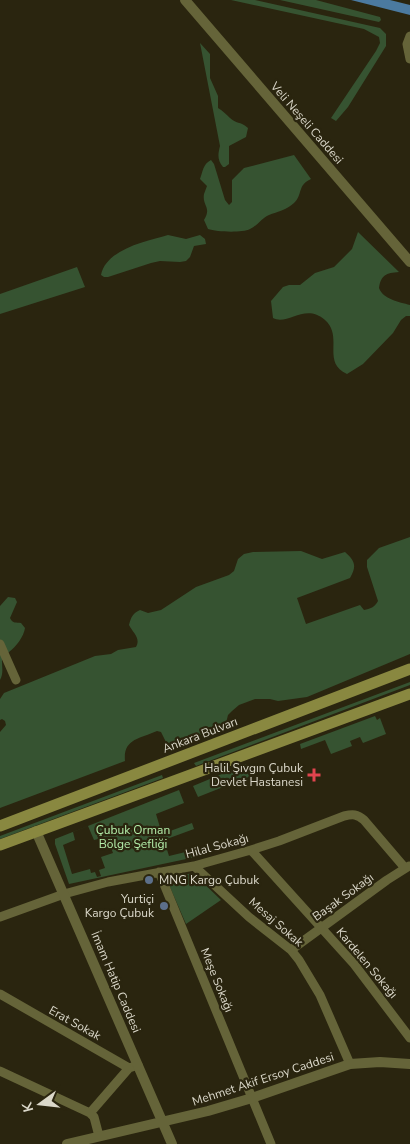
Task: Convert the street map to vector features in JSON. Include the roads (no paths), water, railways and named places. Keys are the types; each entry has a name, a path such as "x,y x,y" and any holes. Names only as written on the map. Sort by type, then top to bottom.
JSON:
{"main road":[{"name":"Ankara Bulvarı","path":"0,826 410,669"},
{"path":"0,845 410,694"}],"street":[{"name":"Veli Neşeli Caddesi","path":"185,0 410,262"},
{"path":"410,36 407,44 410,59"},
{"path":"0,644 16,680"},
{"name":"Hilal Sokağı","path":"0,917 64,894 108,882 194,866 251,850 352,814 358,815 364,820 407,867"},
{"name":"İmam Hatip Caddesi","path":"36,831 64,894 134,1066 163,1121 172,1144"},
{"name":"Kardelen Sokağı","path":"251,850 354,964 409,1034"},
{"name":"Mesaj Sokak","path":"194,866 250,917 291,950 308,973 320,995 350,1064"},
{"name":"Başak Sokağı","path":"291,950 407,867"},
{"name":"Meşe Sokağı","path":"159,872 271,1144"},
{"name":"Erat Sokak","path":"0,994 134,1066"},
{"name":"Mehmet Akif Ersoy Caddesi","path":"67,1144 86,1142 99,1136 252,1098 350,1064 380,1062 410,1064"},
{"path":"90,1113 134,1066"},
{"path":"0,1071 90,1113 94,1117 99,1136"}],"water":[{"path":"351,0 390,0 410,5 410,15"}],"place":[{"name":"Halil Şıvgın Çubuk Devlet Hastanesi","path":"314,775"},
{"name":"MNG Kargo Çubuk","path":"149,880"},
{"name":"Yurtiçi Kargo Çubuk","path":"164,906"}],"park label":[{"name":"Çubuk Orman Bölge Şefliği","path":"133,837"}]}
